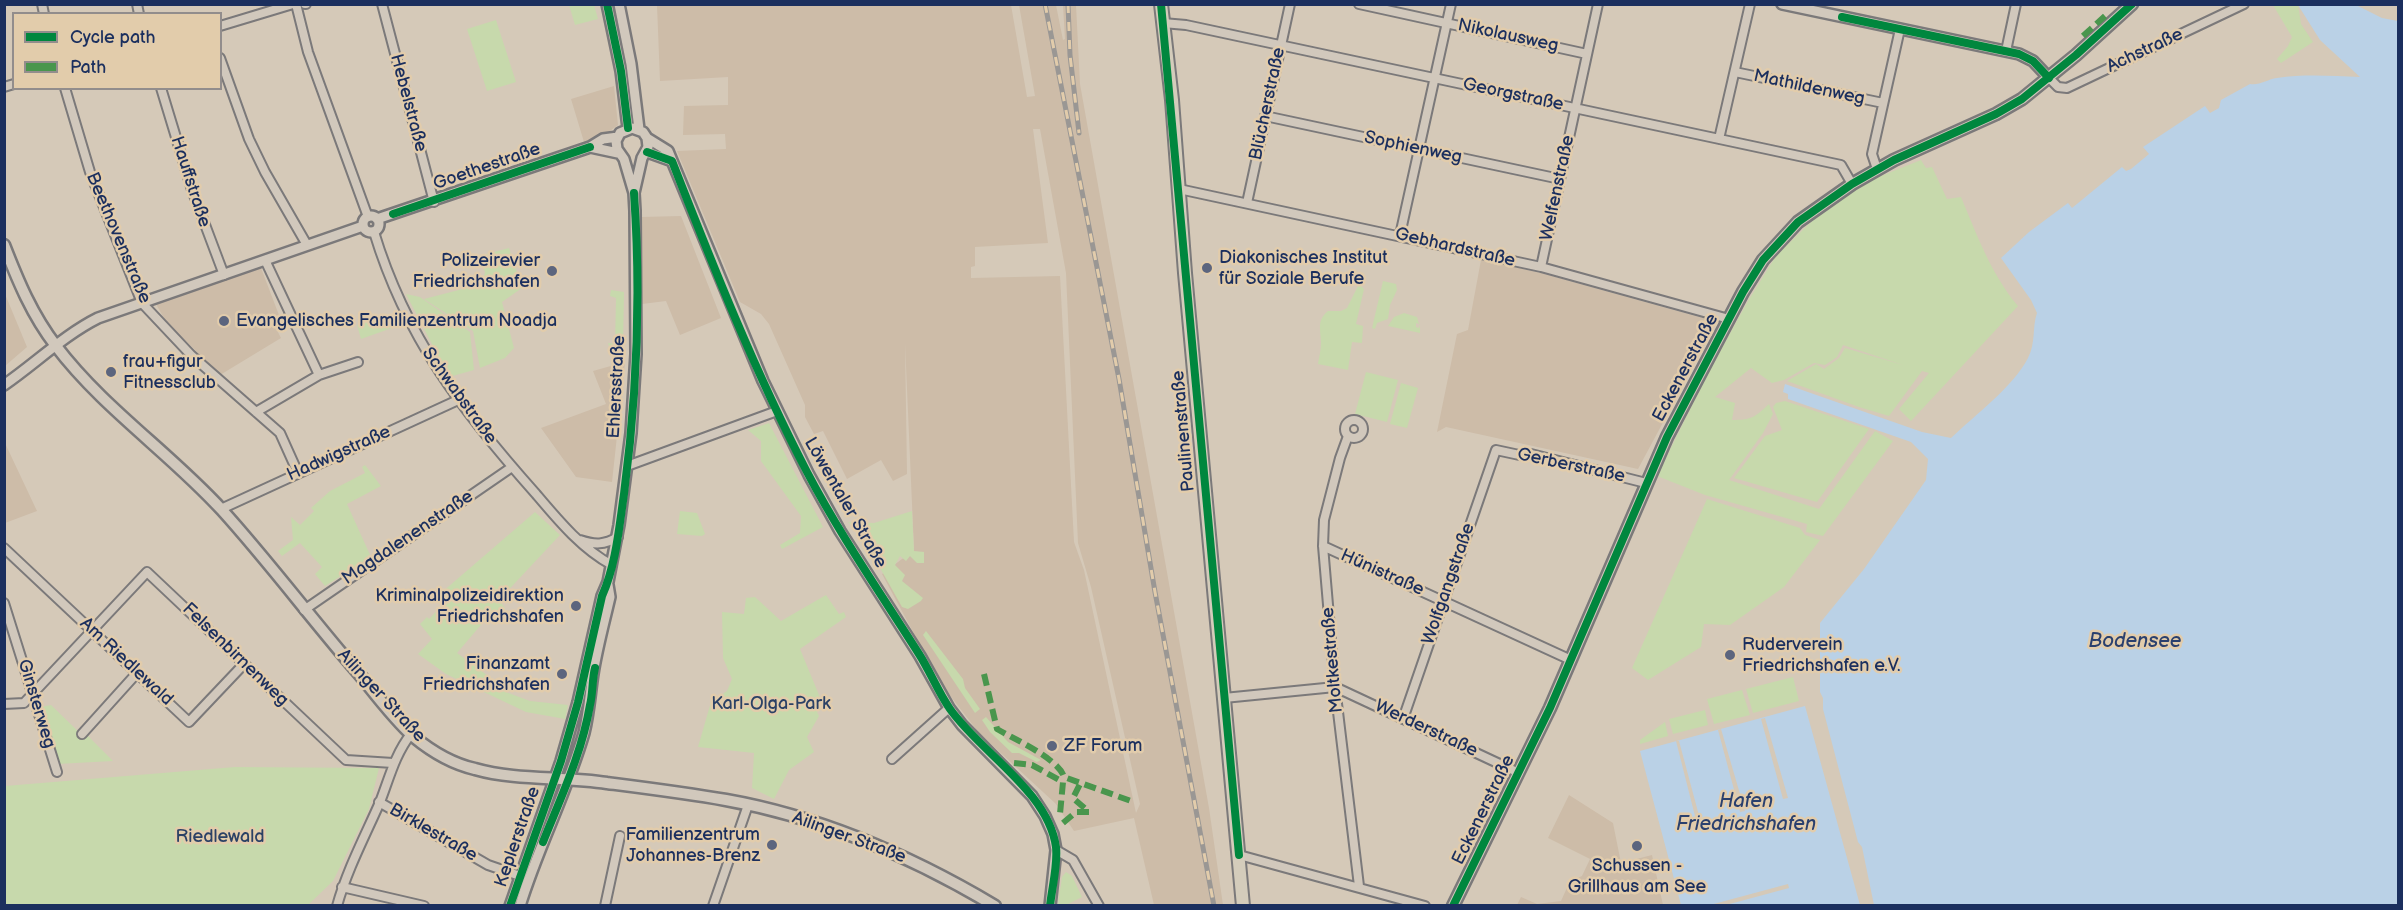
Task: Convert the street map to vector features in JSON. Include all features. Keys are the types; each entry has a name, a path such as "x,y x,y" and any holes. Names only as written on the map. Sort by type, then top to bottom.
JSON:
{"main road":[{"name":"Paulinenstraße","path":"1161,4 1243,906"},
{"name":"Eckenerstraße","path":"1453,906 1519,773 1571,660 1667,437 1753,274 1785,236 1806,216 1852,184 1877,170 1996,114 2022,99 2132,4"},
{"name":"Ailinger Straße","path":"4,245 30,307 56,347 84,379 221,509 411,735 442,755 474,769 504,775 568,779 678,792 748,805 826,826 927,868 995,906"}],"street":[{"path":"222,25 295,4"},
{"name":"Schwabstraße","path":"295,4 308,52 406,316 437,372 512,467 586,549 612,565"},
{"name":"Hebelstraße","path":"382,4 434,202"},
{"path":"607,4 621,71 628,128"},
{"path":"619,4 631,64 639,129 647,138"},
{"name":"Blücherstraße","path":"1247,203 1290,4"},
{"name":"Nikolausweg","path":"1359,4 1587,54"},
{"path":"1400,235 1451,4"},
{"name":"Welfenstraße","path":"1542,267 1598,4"},
{"path":"1719,139 1750,4"},
{"path":"1782,4 2006,51 2033,61 2049,78"},
{"path":"2006,51 2016,4"},
{"name":"Achstraße","path":"2049,78 2058,87 2067,88 2244,4"},
{"name":"Georgstraße","path":"1163,23 1186,25 1841,165 1852,184"},
{"path":"1877,170 1872,154 1900,29"},
{"path":"222,64 249,139 265,172 308,245"},
{"name":"Mathildenweg","path":"1735,72 1883,103"},
{"name":"Beethovenstraße","path":"66,90 90,172 142,303 191,355 280,433 298,473"},
{"name":"Hauffstraße","path":"162,90 192,190 224,275"},
{"name":"Sophienweg","path":"1265,116 1560,179"},
{"path":"618,137 628,128 639,129"},
{"name":"Goethestraße","path":"4,385 78,328 98,318 590,147 603,139 618,137"},
{"name":"Ehlersstraße","path":"618,137 616,145 634,193"},
{"name":"Ehlersstraße","path":"555,778 571,728 618,537 627,466 636,354 634,193 647,138"},
{"name":"Löwentaler Straße","path":"647,138 668,151 777,411 840,531 920,656 949,708 962,725 1032,796 1045,816 1053,834 1056,850"},
{"path":"590,147 633,160 644,155 672,161"},
{"name":"Gebhardstraße","path":"1179,189 1542,267 1729,319"},
{"path":"265,260 319,375"},
{"path":"256,412 319,375 358,362"},
{"name":"Hadwigstraße","path":"221,509 458,400"},
{"path":"627,466 777,411"},
{"name":"Moltkestraße","path":"1348,436 1324,520 1323,546 1335,687 1359,886"},
{"name":"Gerberstraße","path":"1496,450 1524,456 1531,454 1646,483"},
{"name":"Wolfgangstraße","path":"1403,719 1496,450"},
{"name":"Magdalenenstraße","path":"304,610 512,467"},
{"path":"579,539 593,544 618,537"},
{"name":"Hünistraße","path":"1323,546 1571,660"},
{"name":"Am Riedlewald","path":"4,548 189,722 244,664"},
{"name":"Felsenbirnenweg","path":"93,631 147,572 346,760 393,764"},
{"name":"Ehlersstraße","path":"568,779 591,704 593,675 610,597 608,582"},
{"name":"Ginsterweg","path":"4,603 57,772"},
{"path":"4,704 24,703 93,631"},
{"path":"82,734 137,673"},
{"path":"1224,698 1335,687"},
{"name":"Werderstraße","path":"1335,687 1519,773"},
{"path":"892,759 949,708"},
{"path":"337,906 342,887 380,802 393,764 411,735"},
{"name":"Keplerstraße","path":"510,906 555,778"},
{"name":"Keplerstraße","path":"520,906 532,869 568,779"},
{"name":"Birklestraße","path":"380,802 488,865 520,876"},
{"path":"713,906 748,805"},
{"path":"605,906 620,836"},
{"path":"1050,906 1056,850 1073,860 1099,906"},
{"path":"1239,855 1359,886 1425,906"},
{"path":"342,887 424,906"}],"shaded area":[{"path":"657,5 1011,5 1027,97 1035,96 1019,5 1056,5 1063,40 1065,39 1063,5 1076,5 1080,84 1209,808 1223,905 1154,905 1134,818 1074,831 1056,804 979,733 941,684 882,574 914,550 905,343 907,474 893,481 881,460 847,479 823,431 814,434 805,417 805,405 769,324 761,314 740,302 677,151 726,149 725,134 683,135 684,106 728,105 728,77 660,81","holes":["1033,129 1040,129 1066,273 1078,543 1091,587 1140,804 1136,813 1084,570 1074,542 1060,276 971,278 971,267 975,266 975,247 1048,243"]},
{"path":"614,86 618,125 603,136 584,142 571,99"},
{"path":"681,216 721,318 680,335 666,301 642,304 641,217"},
{"path":"1481,260 1537,272 1717,322 1638,469 1446,427 1437,432 1457,334 1468,330"},
{"name":"Evangelisches Familienzentrum Noadja","path":"261,268 282,323 276,328 281,338 220,375 165,320 156,304"},
{"path":"5,294 27,347 4,366"},
{"path":"625,362 612,482 576,477 541,428 606,404 593,371"},
{"path":"4,441 37,511 5,523 4,523"},
{"path":"1569,795 1613,823 1621,863 1652,855 1663,905 1517,905 1521,897 1537,904 1561,901 1570,881 1582,876 1590,859 1548,838"}],"green space":[{"path":"2298,4 2301,24 2313,42 2281,63 2277,59 2292,37 2273,5"},
{"path":"569,5 594,5 598,19 575,25"},
{"path":"496,20 516,82 487,91 467,29"},
{"path":"1921,160 1926,168 1932,167 1947,199 1961,197 1992,267 2018,306 1911,421 1899,409 1929,373 1922,371 1889,416 1787,381 1816,364 1824,369 1839,358 1845,348 1903,365 1843,345 1837,357 1825,365 1814,363 1784,380 1772,383 1751,368 1715,397 1735,403 1732,420 1753,417 1769,404 1773,414 1763,433 1729,480 1819,509 1875,431 1893,441 1823,536 1806,532 1807,524 1705,495 1657,476 1708,373 1776,256 1811,222 1843,198 1876,178"},
{"path":"509,248 522,288 502,302 514,348 505,358 480,368 473,331 424,299 482,284 485,272 479,256"},
{"path":"1383,281 1396,284 1397,290 1390,305 1388,319 1377,323 1375,329 1372,328"},
{"path":"1359,284 1364,289 1356,324 1363,326 1362,343 1352,342 1348,370 1318,364 1322,318 1328,311 1341,311 1347,308"},
{"path":"611,290 624,292 623,346 612,355 608,343 615,344 616,298 610,296"},
{"path":"406,294 420,297 470,332 474,370 449,377"},
{"path":"1404,313 1417,317 1419,324 1416,323 1416,327 1419,328 1420,325 1420,333 1388,326 1394,317"},
{"path":"388,317 392,328 361,339 357,325"},
{"path":"1366,372 1398,380 1387,422 1355,414"},
{"path":"1401,383 1418,388 1407,428 1390,424"},
{"path":"1785,401 1869,429 1817,502 1734,478 1765,436 1782,430 1773,407 1776,403"},
{"path":"769,423 823,527 782,549 780,545 800,533 801,516 761,461 761,441 748,430"},
{"path":"365,465 381,486 347,504 371,557 325,586 315,574 322,567 300,543 282,556 278,551 293,540 291,517 300,525 314,511 311,508 330,491 365,473 362,467"},
{"path":"1707,499 1800,528 1805,535 1820,540 1784,587 1730,625 1704,624 1701,647 1648,680 1632,668"},
{"path":"680,511 697,513 705,534 702,536 677,534"},
{"path":"912,511 914,551 924,552 924,563 917,563 910,556 906,561 900,556 895,565 905,575 902,581 923,598 908,609 902,607 862,536 848,522 874,523"},
{"path":"535,512 560,535 499,600 505,608 504,624 486,619 457,653 495,681 503,691 530,701 568,705 565,719 526,712 446,674 418,654 432,639 420,624 427,617 429,619 444,603 437,601 441,593"},
{"name":"Karl-Olga-Park","path":"826,595 839,614 844,612 846,617 800,649 824,707 817,712 819,716 807,737 814,752 789,770 774,799 752,788 754,753 698,747 711,702 727,691 732,679 723,658 722,612 744,614 746,598 755,597 781,621"},
{"path":"926,631 963,679 965,688 980,709 975,713 923,635"},
{"path":"1793,677 1799,701 1753,713 1746,689"},
{"path":"1742,690 1750,715 1714,724 1707,699"},
{"path":"51,705 82,735 85,733 113,761 57,764 40,707"},
{"path":"1705,710 1708,725 1673,734 1669,719"},
{"path":"986,717 1008,742 1041,760 1037,762 1019,753 1012,753 990,732 982,720"},
{"path":"1665,722 1668,736 1640,744 1640,740"},
{"name":"Riedlewald","path":"235,767 379,768 369,809 333,881 308,905 5,905 5,786"},
{"path":"1066,872 1072,876 1082,897 1066,905 1058,905 1062,877"}],"water":[{"name":"Bodensee","path":"2298,5 2356,5 2382,18 2398,21 2398,905 1874,905 1862,847 1858,842 1823,709 1823,698 1820,692 1820,623 1864,569 1926,480 1928,459 1911,442 1788,399 1788,394 1783,392 1785,384 1922,432 1951,438 2013,380 2028,358 2037,313 2031,300 2001,258 2029,232 2068,203 2072,208 2122,167 2126,171 2131,169 2149,154 2143,147 2205,106 2210,113 2219,108 2221,100 2250,84 2297,76 2360,77 2320,40"},
{"name":"Hafen Friedrichshafen","path":"1805,706 1860,905 1681,905 1640,751"}],"pier":[{"path":"1765,718 1788,798 1783,799 1761,719"},
{"path":"1721,729 1745,811 1740,812 1718,730"},
{"path":"1676,741 1679,741 1701,823 1697,824"},
{"path":"1788,884 1789,888 1726,905 1710,905"}],"railway":[{"path":"1045,4 1119,379 1155,592 1214,906"},
{"path":"1068,4 1070,55 1079,133"}],"marked path":[{"path":"2083,36 2105,16"},
{"path":"984,674 997,729 1054,763 1064,777 1131,801"},
{"path":"1014,763 1032,765 1063,782 1060,814"},
{"path":"1063,823 1076,812 1089,812 1073,798 1080,784"}],"cycle path":[{"path":"607,4 621,71 628,128"},
{"path":"1161,4 1239,855"},
{"path":"1453,906 1550,708 1667,437 1743,292 1763,260 1798,222 1852,184 1894,160 1996,114 2022,99 2076,55 2132,4"},
{"path":"1842,17 2019,54 2033,61 2049,78"},
{"path":"393,214 590,147"},
{"path":"647,152 672,161 752,357 788,434 833,519 919,654 950,709 1027,790 1040,808 1050,827 1056,847 1056,869 1050,906"},
{"path":"510,906 561,761 578,702 616,546 624,494 635,381 637,268 634,193"},
{"path":"543,842 582,740 595,668"}],"place":[{"name":"Diakonisches Institut für Soziale Berufe","path":"1207,268"},
{"name":"Polizeirevier Friedrichshafen","path":"552,271"},
{"name":"Evangelisches Familienzentrum Noadja","path":"224,321"},
{"name":"frau+figur Fitnessclub","path":"111,372"},
{"name":"Kriminalpolizeidirektion Friedrichshafen","path":"576,606"},
{"name":"Ruderverein Friedrichshafen e.V.","path":"1730,655"},
{"name":"Finanzamt Friedrichshafen","path":"562,674"},
{"name":"ZF Forum","path":"1052,746"},
{"name":"Familienzentrum Johannes-Brenz","path":"772,845"},
{"name":"Schussen - Grillhaus am See","path":"1637,846"}]}
